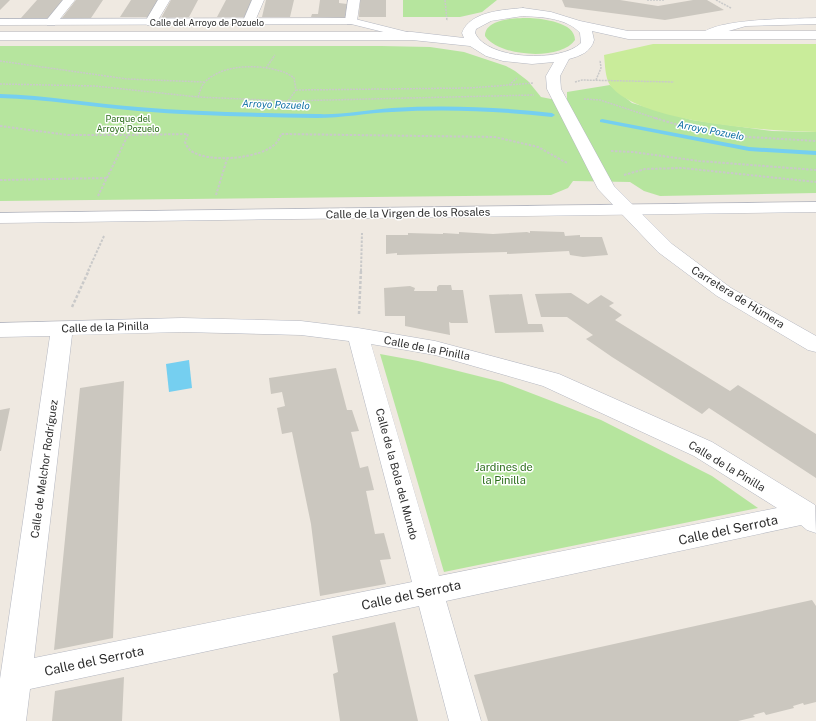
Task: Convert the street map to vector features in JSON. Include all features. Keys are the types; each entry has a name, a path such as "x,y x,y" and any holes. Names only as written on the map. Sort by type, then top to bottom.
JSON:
{"street":[{"path":"51,22 69,0"},
{"path":"151,22 164,0"},
{"path":"249,22 258,0"},
{"path":"351,21 354,0"},
{"path":"495,15 512,1 543,14"},
{"path":"475,44 469,36 471,28 483,19 495,15 518,12 543,14 562,18 577,24 628,35 816,35"},
{"path":"577,24 586,32 588,36 588,40 584,48"},
{"name":"Calle del Arroyo de Pozuelo","path":"0,36 412,36 451,32 471,28"},
{"path":"512,58 539,60 564,56 576,53 584,48 601,42 628,35"},
{"name":"Calle del Arroyo de Pozuelo","path":"412,36 475,44 486,50 512,58"},
{"path":"557,95 553,81 555,71 564,56"},
{"name":"Carretera de Húmera","path":"512,58 530,67 543,76 557,95 607,189 678,259 724,292 816,345"},
{"name":"Calle de la Virgen de los Rosales","path":"0,218 816,207"},
{"name":"Calle de la Pinilla","path":"0,330 182,325 301,328 358,335 435,348 551,380 703,449 811,518"},
{"name":"Calle de Melchor Rodríguez","path":"10,721 62,329"},
{"name":"Calle de la Bola del Mundo","path":"358,335 465,721"},
{"name":"Calle del Serrota","path":"16,677 429,591 811,518"}],"lane":[{"name":"Calle del Arroyo de Pozuelo","path":"0,22 351,21 412,36"},
{"path":"704,35 723,27 745,23 816,21"}],"path":[{"path":"647,0 664,0"},
{"path":"716,0 735,10"},
{"path":"0,61 119,78 181,83 204,82"},
{"path":"596,80 601,68 601,62"},
{"path":"198,97 204,82 216,73 237,68 266,68 281,71 294,78 296,90 287,101"},
{"path":"509,85 521,77"},
{"path":"575,82 582,80 674,82"},
{"path":"296,90 469,88 536,83"},
{"path":"0,84 95,86 198,97 287,101 557,95"},
{"path":"582,99 600,100 688,128 749,137 816,141"},
{"path":"0,126 68,135 188,134 185,142 190,150 203,156 227,159 266,150 277,143 281,134 495,137 538,147 570,166"},
{"path":"97,198 128,135"},
{"path":"606,151 633,152 699,160 816,170"},
{"path":"216,195 227,159"},
{"path":"617,177 645,169 682,168 816,182"},
{"path":"0,180 107,178"},
{"path":"358,335 362,232"},
{"path":"62,329 105,233"}],"green space":[{"path":"403,0 497,0 482,12 460,17 403,17"},
{"path":"517,18 543,19 564,25 574,34 575,40 568,47 557,51 544,54 530,54 503,48 492,43 485,36 486,30 496,22"},
{"path":"653,44 816,44 816,132 768,130 706,122 675,116 648,108 625,98 608,82 604,55"},
{"name":"Parque del Arroyo Pozuelo","path":"0,46 381,46 430,47 464,52 506,66 515,71 528,81 541,97 551,99 567,99 567,92 610,85 632,103 692,120 772,131 816,132 816,193 660,196 644,191 630,182 573,181 568,188 551,195 0,201"},
{"name":"Jardines de la Pinilla","path":"380,354 418,361 502,382 601,420 712,476 758,508 444,572"}],"water":[{"path":"189,360 192,388 169,392 166,364"}],"building":[{"path":"0,0 10,0 0,10"},
{"path":"37,0 64,0 49,18 21,18"},
{"path":"76,0 103,0 91,18 62,18"},
{"path":"131,0 158,0 148,17 120,17"},
{"path":"171,0 198,0 189,17 161,18"},
{"path":"226,0 253,0 246,17 217,17"},
{"path":"266,0 294,0 290,17 262,17"},
{"path":"320,0 339,0 339,3 347,4 345,18 311,17 312,14 318,14"},
{"path":"360,0 386,0 386,17 359,17"},
{"path":"562,0 620,0 658,6 693,0 707,0 724,10 665,20 565,7"},
{"path":"530,231 564,232 565,236 580,235 580,237 602,237 608,255 583,257 570,255 569,251 507,254 507,252 386,254 386,235 408,235 408,233 459,234 459,232 493,234 530,233"},
{"path":"439,285 451,285 452,290 463,290 468,323 449,322 450,335 405,326 405,316 385,316 384,288 410,286 415,288 414,291 437,291 437,287"},
{"path":"571,293 588,304 601,295 614,303 609,306 622,315 615,320 730,391 738,385 816,434 816,478 709,408 702,414 612,357 586,339 593,335 567,317 541,317 535,294"},
{"path":"522,294 528,324 542,324 544,332 495,333 489,295"},
{"path":"336,368 347,410 352,410 359,431 351,432 360,468 368,466 374,490 366,491 375,534 384,533 391,559 380,560 386,584 320,596 311,524 292,432 282,434 277,408 285,406 282,392 271,394 269,378"},
{"path":"124,381 113,638 54,650 80,388"},
{"path":"10,408 1,451 0,451 0,410"},
{"path":"812,600 816,606 816,702 804,705 803,703 793,706 794,708 766,715 764,712 753,715 755,717 738,721 488,721 474,675"},
{"path":"395,622 418,721 340,721 333,674 338,672 332,636"},
{"path":"124,677 122,721 52,721 55,691"}],"waterway":[{"name":"Arroyo Pozuelo","path":"0,96 43,98 139,109 216,113 326,116 392,110 452,108 552,115"},
{"name":"Arroyo Pozuelo","path":"602,121 749,149 816,153"}]}
